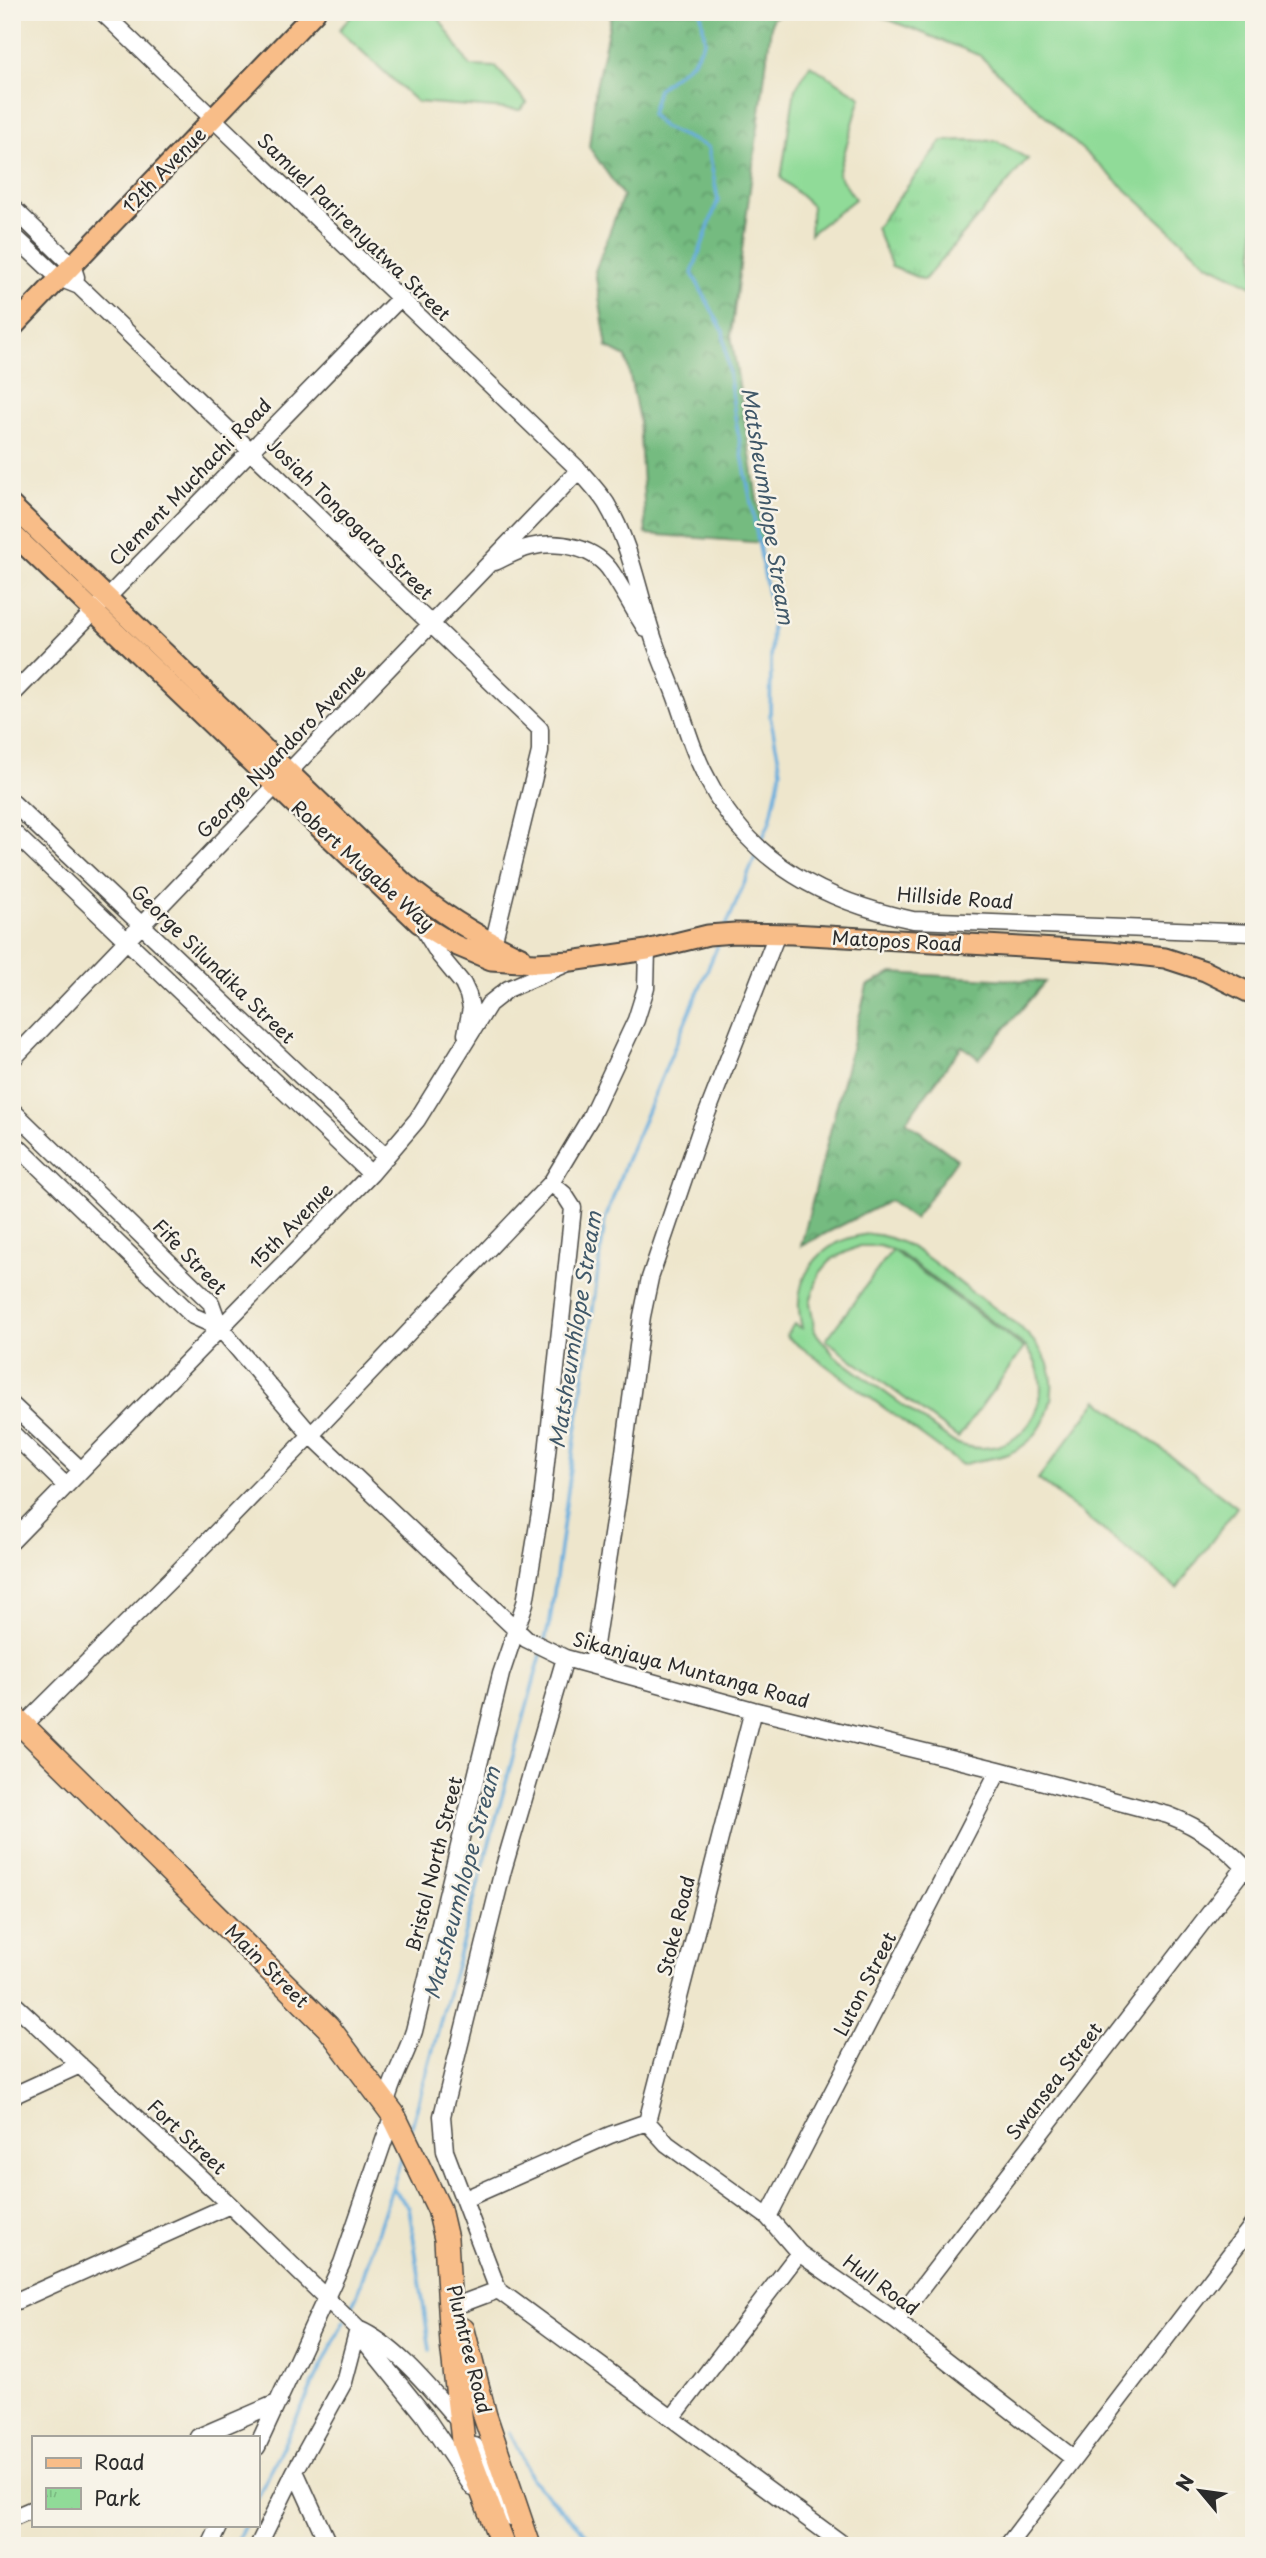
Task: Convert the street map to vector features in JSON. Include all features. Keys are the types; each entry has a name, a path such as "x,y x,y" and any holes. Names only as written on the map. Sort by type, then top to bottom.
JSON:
{"highway":[{"name":"Main Street","path":"18,1720 328,2027 394,2116 415,2157 439,2209 449,2265"},
{"name":"Plumtree Road","path":"449,2265 485,2416 529,2545"},
{"name":"Plumtree Road","path":"449,2265 452,2344 460,2424 466,2455 503,2546"}],"main road":[{"name":"12th Avenue","path":"12,328 315,12"},
{"name":"Robert Mugabe Way","path":"12,506 101,604 283,779 419,923 455,945 491,960 535,963"},
{"name":"Robert Mugabe Way","path":"12,533 101,604"},
{"name":"Robert Mugabe Way","path":"283,779 434,908 493,944 535,963"},
{"name":"Matopos Road","path":"535,963 571,961 647,950 708,935 777,934 1165,958 1205,971 1254,995"}],"street":[{"name":"Samuel Parirenyatwa Street","path":"102,12 579,470"},
{"name":"Josiah Tongogara Street","path":"12,207 79,286 540,729 540,752 493,944"},
{"name":"Josiah Tongogara Street","path":"12,234 66,272"},
{"name":"Clement Muchachi Road","path":"12,695 399,299"},
{"name":"George Nyandoro Avenue","path":"12,1060 579,470"},
{"name":"Hillside Road","path":"579,470 605,503 623,538 655,643 691,745 710,785 749,840 780,867 834,897 881,913 913,920 1254,933"},
{"path":"486,566 530,547 559,545 586,551 600,559 611,571 655,643"},
{"name":"George Silundika Street","path":"12,802 386,1157"},
{"path":"12,831 371,1174"},
{"name":"15th Avenue","path":"419,923 468,995 471,1008 464,1047"},
{"path":"592,1664 642,1316 650,1278 699,1134 777,934"},
{"path":"18,1720 170,1580 551,1183 590,1118 632,1030 646,988 647,950"},
{"name":"15th Avenue","path":"12,1541 371,1174 417,1121 489,1004 508,989 571,961"},
{"name":"Fife Street","path":"12,1110 211,1303 220,1328"},
{"name":"Fife Street","path":"12,1141 193,1316 220,1328"},
{"name":"Bristol North Street","path":"259,2443 329,2302 394,2116 390,2086 414,2031 501,1674 521,1636 542,1500 573,1208 564,1194 551,1183"},
{"name":"Sikanjaya Muntanga Road","path":"220,1328 311,1435 521,1636 559,1655 753,1710 1140,1806 1192,1824 1212,1837 1249,1872"},
{"path":"12,1405 81,1470"},
{"path":"12,1433 66,1486"},
{"path":"559,1655 444,2104 442,2126 445,2151 498,2290 845,2546"},
{"name":"Stoke Road","path":"647,2122 753,1710"},
{"name":"Luton Street","path":"768,2217 999,1770"},
{"name":"Swansea Street","path":"896,2321 1249,1872"},
{"name":"Fort Street","path":"12,2002 230,2205 356,2327"},
{"path":"12,2096 80,2065"},
{"path":"465,2199 647,2122"},
{"name":"Hull Road","path":"647,2122 667,2144 768,2217 799,2253 896,2321 1073,2458"},
{"path":"12,2303 230,2205"},
{"path":"1007,2546 1254,2223"},
{"path":"673,2417 799,2253"},
{"path":"457,2305 498,2290"},
{"path":"356,2327 374,2336 428,2387 460,2424 476,2446 516,2528 529,2545"},
{"path":"258,2546 344,2382 356,2327"},
{"path":"356,2327 444,2443 492,2520"},
{"path":"200,2436 279,2402"},
{"path":"295,2471 329,2546"},
{"path":"12,2518 32,2509"},
{"path":"210,2546 220,2526"}],"green space":[{"path":"355,12 435,12 470,66 496,67 527,103 520,110 417,102 339,30"},
{"path":"612,12 784,12 772,19 731,335 764,543 646,534 639,420 626,357 607,347 595,271 623,196 589,147 596,87"},
{"path":"869,12 1254,12 1254,287 1206,263 979,55"},
{"path":"810,65 861,97 838,174 855,199 810,234 812,206 781,178 795,89"},
{"path":"942,141 997,141 1028,159 924,280 892,267 876,228"},
{"path":"892,973 1045,982 979,1059 962,1046 906,1121 957,1159 914,1219 889,1201 801,1246 867,986"},
{"path":"869,1234 883,1236 910,1247 1001,1312 1031,1338 1050,1369 1052,1387 1047,1414 1037,1432 1028,1441 1004,1455 962,1465 786,1336 794,1324 802,1328 800,1293 804,1278 812,1265 822,1253 851,1238","holes":["859,1246 879,1246 898,1252 1025,1346 1037,1366 1041,1387 1038,1407 1029,1424 1015,1437 997,1446 976,1448 953,1442 834,1355 815,1332 810,1302 819,1274 832,1259"]},
{"path":"892,1250 1024,1348 958,1438 826,1340"},
{"path":"1098,1400 1237,1507 1177,1588 1038,1479"}],"waterway":[{"name":"Matsheumhlope Stream","path":"701,12 705,41 693,61 658,89 651,114 663,127 708,147 718,200 692,273 723,331 735,416 772,616 770,716 781,770 770,821 761,842"},
{"name":"Matsheumhlope Stream","path":"726,926 757,853"},
{"name":"Matsheumhlope Stream","path":"544,1643 550,1621 605,1220 625,1164 720,940"},
{"name":"Matsheumhlope Stream","path":"411,2129 542,1651"},
{"name":"Matsheumhlope Stream","path":"349,2311 357,2295 402,2157"},
{"path":"392,2188 409,2207 430,2350"},
{"name":"Matsheumhlope Stream","path":"259,2495 344,2321"},
{"path":"509,2432 532,2480 598,2546"},
{"name":"Matsheumhlope Stream","path":"234,2546 244,2526"}]}
